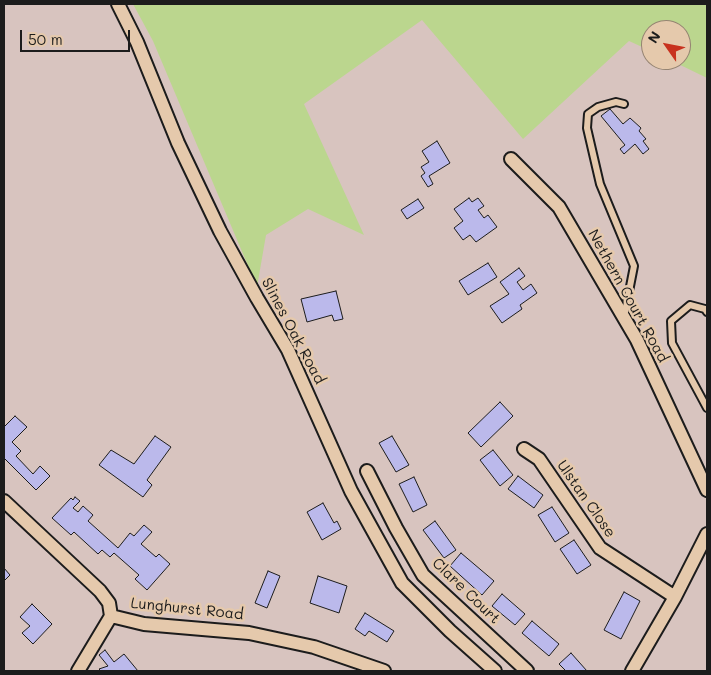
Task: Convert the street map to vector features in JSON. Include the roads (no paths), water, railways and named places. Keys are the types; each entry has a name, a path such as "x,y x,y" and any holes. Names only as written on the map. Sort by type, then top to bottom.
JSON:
{"street":[{"name":"Slines Oak Road","path":"118,4 137,42 178,143 220,231 288,350 351,491 402,583 495,671"},
{"name":"Nethern Court Road","path":"511,159 559,207 637,340 707,490"},
{"name":"Ulstan Close","path":"524,448 539,459 606,554 675,597"},
{"name":"Clare Court","path":"367,471 423,575 527,671"},
{"name":"Lunghurst Road","path":"4,501 100,591 109,603 111,616 144,624 249,632 306,645 384,671"},
{"path":"632,671 675,597 707,534"},
{"path":"78,671 111,616"}],"lane":[{"path":"624,104 616,102 598,107 588,114 587,128 600,184 634,266 624,318"},
{"path":"707,312 706,309 690,305 671,321 672,343 707,408"}]}
